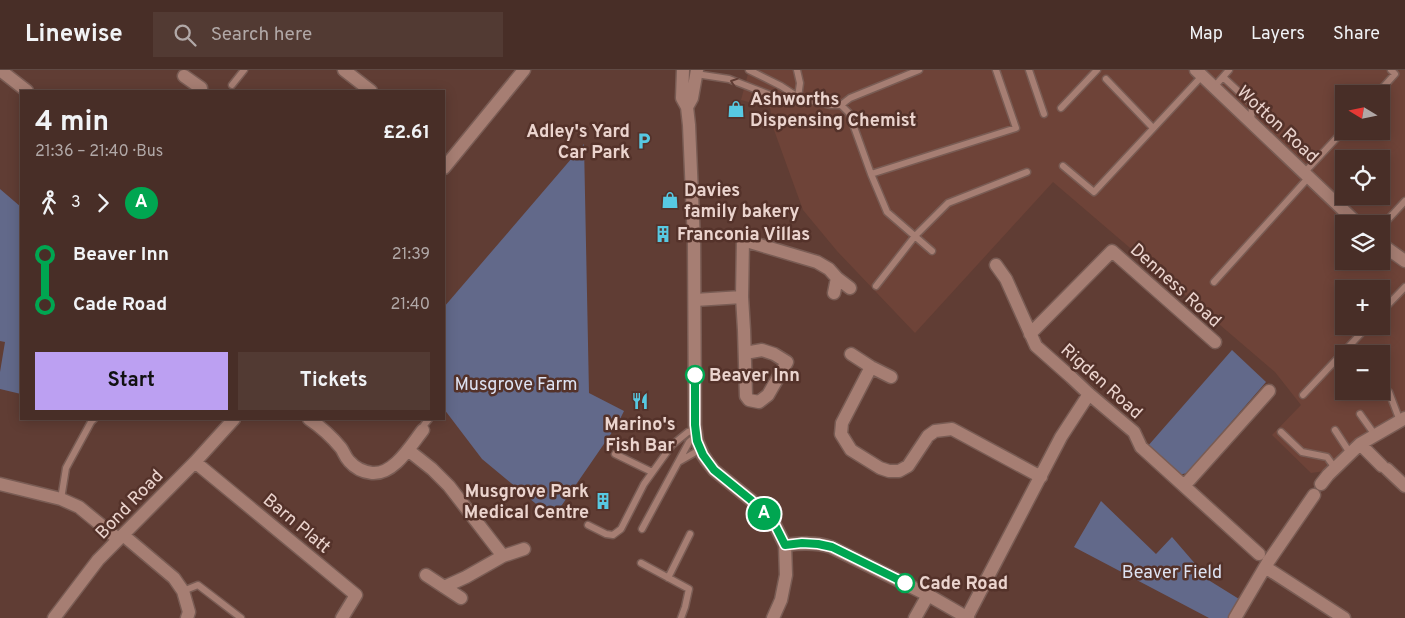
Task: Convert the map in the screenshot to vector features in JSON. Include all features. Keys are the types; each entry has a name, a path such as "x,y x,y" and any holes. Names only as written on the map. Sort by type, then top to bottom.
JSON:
{"street":[{"path":"0,70 26,90"},
{"path":"344,70 370,90"},
{"path":"446,159 524,70"},
{"path":"690,71 692,98 687,106 690,134 694,242 697,441 703,455 714,470 751,500 775,525 785,545 786,575 781,600 773,618"},
{"name":"Wotton Road","path":"1199,73 1349,215"},
{"path":"184,76 201,88 201,90"},
{"path":"745,354 737,239 818,262 829,269 850,288"},
{"path":"1390,250 1405,261"},
{"name":"Denness Road","path":"1030,334 1112,251 1215,342"},
{"name":"Rigden Road","path":"996,265 1006,279 1036,346 1134,432 1140,447 1256,546"},
{"path":"834,293 837,278"},
{"path":"695,300 742,297"},
{"path":"851,354 891,377"},
{"path":"871,367 842,423 841,434 851,450 880,468 889,471 899,471 908,466 928,436 935,431 952,429 1040,477"},
{"path":"1184,486 1269,391"},
{"path":"785,545 802,543 832,547 928,595 968,618 1061,438 1089,394"},
{"path":"1322,484 1328,475 1355,449 1402,419"},
{"name":"Bond Road","path":"54,618 98,560 195,462 233,420"},
{"path":"311,420 335,441 348,460 356,467 366,472 380,473 395,464 408,450 426,424"},
{"path":"1355,449 1403,480"},
{"path":"408,450 432,468 449,486 503,556"},
{"name":"Barn Platt","path":"195,462 356,595 342,618"},
{"path":"0,484 61,499 79,506 174,578 183,591 189,612 187,618"},
{"path":"1235,618 1265,568 1314,495"},
{"path":"444,587 503,556 524,549"},
{"path":"1265,568 1344,618"},
{"path":"426,575 461,598"},
{"path":"915,618 928,595"}],"lane":[{"path":"232,85 244,70"},
{"path":"749,70 798,97"},
{"path":"797,70 800,83 798,97"},
{"path":"690,71 729,79 773,97 798,97 830,105 842,105 850,98 919,70"},
{"path":"871,174 1016,128 996,70"},
{"path":"1029,70 1044,114"},
{"path":"1061,108 1097,70"},
{"path":"1214,87 1229,70"},
{"path":"1385,85 1395,74 1391,70"},
{"path":"1063,166 1094,192 1153,128 1199,73"},
{"path":"1223,77 1252,104 1251,122"},
{"path":"1106,79 1153,128"},
{"path":"842,105 849,113 887,212 932,252"},
{"path":"1214,282 1336,140"},
{"path":"876,286 915,236 948,203 1027,172"},
{"path":"1390,217 1405,201"},
{"path":"1390,303 1405,287"},
{"path":"1303,394 1359,335"},
{"path":"1390,394 1402,419"},
{"path":"1360,414 1375,435"},
{"path":"61,499 66,468 93,420"},
{"path":"1335,430 1355,449"},
{"path":"588,525 606,534 613,535 621,529 644,484 672,446 688,432 696,432"},
{"path":"642,529 688,442 696,432"},
{"path":"1280,432 1302,452 1327,458 1335,468"},
{"path":"678,461 701,449"},
{"path":"615,454 652,472"},
{"path":"668,578 690,534"},
{"path":"641,563 689,589 681,618"},
{"path":"183,591 198,585 241,618"}],"shaded area":[{"path":"749,70 1405,70 1405,425 1339,469 1311,473 1272,435 1301,405 1275,372 1053,182 915,333 837,251 803,210 774,130 770,108 741,100"}],"green space":[{"name":"Musgrove Farm","path":"584,144 589,393 624,411 617,425 553,518 482,459 445,410 445,306"},
{"path":"0,189 20,206 20,394 0,389 0,372 5,342 0,341"},
{"path":"1232,350 1266,382 1187,473 1179,475 1147,447"},
{"name":"Beaver Field","path":"1101,501 1156,554 1172,537 1210,581 1239,599 1228,618 1209,618 1074,547"}],"bus line":[{"name":"A","path":"695,375 695,425 697,441 703,455 714,470 751,500 775,525 785,545 802,543 832,547 905,583"}],"place":[{"name":"Ashworths Dispensing Chemist","path":"736,109"},
{"name":"Adley's Yard Car Park","path":"644,141"},
{"name":"Davies family bakery","path":"670,200"},
{"name":"Franconia Villas","path":"663,234"},
{"name":"Beaver Inn","path":"695,375"},
{"name":"Marino's Fish Bar","path":"640,401"},
{"name":"Musgrove Park Medical Centre","path":"603,501"},
{"name":"Cade Road","path":"905,583"}]}
